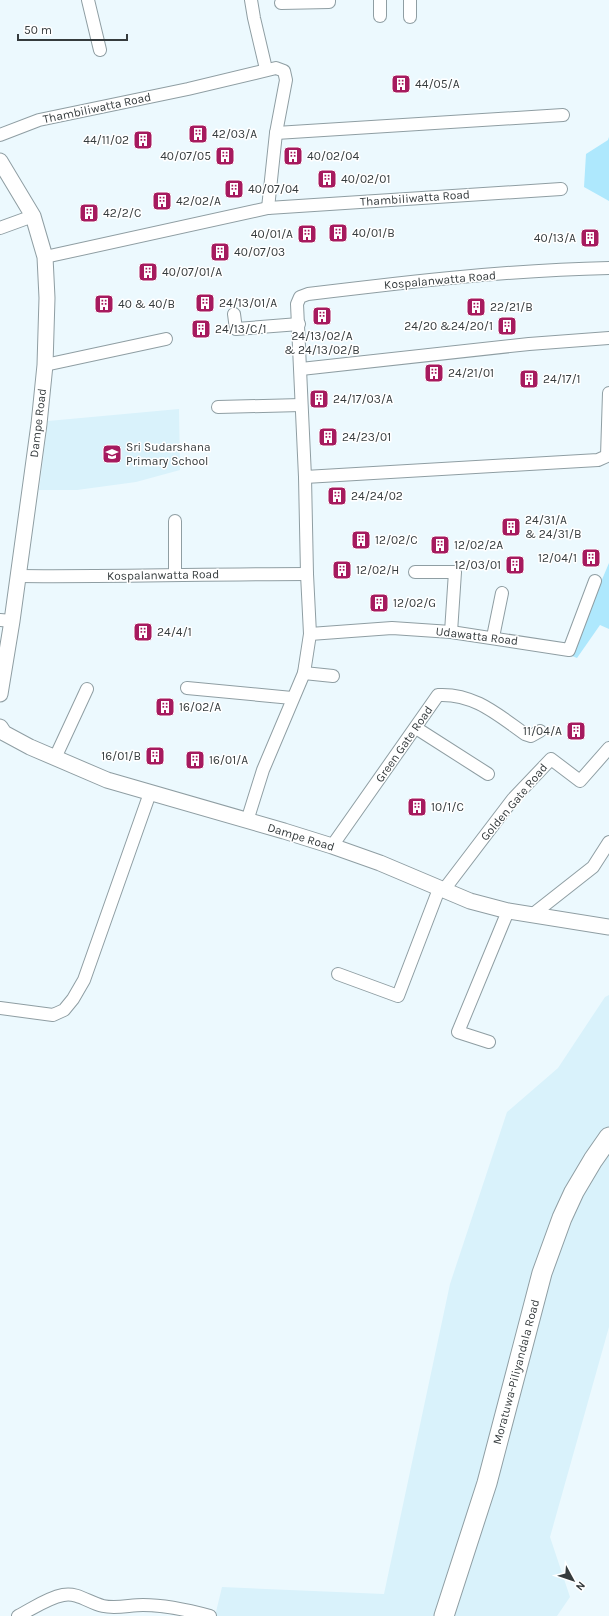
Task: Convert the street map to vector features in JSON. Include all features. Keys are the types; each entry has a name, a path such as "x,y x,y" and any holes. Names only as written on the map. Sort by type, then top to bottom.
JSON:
{"main road":[{"name":"Moratuwa-Piliyandala Road","path":"444,1616 488,1483 542,1273 562,1218 574,1192 609,1137"}],"street":[{"path":"88,0 100,50"},
{"path":"252,0 254,18 266,69"},
{"path":"282,3 329,2 329,0"},
{"path":"380,0 380,16"},
{"path":"410,0 410,16"},
{"name":"Thambiliwatta Road","path":"0,135 39,120 188,89 266,69 276,68 284,72 286,80 276,133 268,208"},
{"path":"276,133 563,115"},
{"name":"Dampe Road","path":"0,161 33,216 45,257 47,311 45,364 39,424 18,576 6,620 0,694"},
{"name":"Thambiliwatta Road","path":"45,257 268,208 561,189"},
{"path":"0,228 33,216"},
{"name":"Kospalanwatta Road","path":"247,820 263,770 292,698 304,673 310,634 299,324 297,304 300,297 308,294 435,279 568,269 609,268"},
{"path":"234,314 236,329 299,324"},
{"path":"300,369 529,344 609,338"},
{"path":"45,364 166,339"},
{"path":"305,477 598,460 607,456 609,393"},
{"path":"218,407 301,405"},
{"path":"175,521 175,574"},
{"path":"415,572 455,572 451,632"},
{"name":"Kospalanwatta Road","path":"18,576 84,577 175,574 307,574"},
{"name":"Udawatta Road","path":"310,634 392,628 451,632 493,637 569,650 595,581"},
{"path":"493,637 502,593"},
{"path":"304,673 333,676"},
{"path":"187,688 292,698"},
{"path":"55,758 87,689"},
{"name":"Green Gate Road","path":"332,846 438,695 451,695 469,699 492,710 525,734 531,736 540,731"},
{"path":"416,728 488,774"},
{"name":"Dampe Road","path":"1,733 107,780 332,846 380,863 470,901 508,911 609,927"},
{"name":"Golden Gate Road","path":"441,890 513,800 551,758 580,781 609,748"},
{"path":"0,1008 53,1015 64,1010 74,999 84,980 150,793"},
{"path":"532,915 593,867 609,842"},
{"path":"338,974 398,996 441,890"},
{"path":"489,1042 458,1032 508,911"},
{"path":"18,1616 62,1595 73,1595 84,1597 95,1604 110,1608 143,1605 159,1606 184,1609 210,1616"}],"shaded area":[{"path":"609,137 609,201 584,187 586,154 608,140"},
{"path":"179,409 180,470 136,482 77,490 39,490 48,421"},
{"path":"609,563 609,629 600,625 577,658 572,656 587,615"},
{"path":"609,995 609,1327 550,1537 570,1597 557,1616 215,1616 222,1587 384,1594 450,1284 507,1112 558,1068 605,997"}],"place":[{"name":"44/05/A","path":"401,84"},
{"name":"42/03/A","path":"198,134"},
{"name":"44/11/02","path":"143,140"},
{"name":"40/07/05","path":"225,156"},
{"name":"40/02/04","path":"293,156"},
{"name":"40/02/01","path":"327,179"},
{"name":"40/07/04","path":"234,189"},
{"name":"42/02/A","path":"162,201"},
{"name":"42/2/C","path":"89,213"},
{"name":"40/01/B","path":"338,233"},
{"name":"40/01/A","path":"307,234"},
{"name":"40/13/A","path":"590,238"},
{"name":"40/07/03","path":"220,252"},
{"name":"40/07/01/A","path":"148,272"},
{"name":"24/13/01/A","path":"205,303"},
{"name":"40 & 40/B","path":"104,304"},
{"name":"22/21/B","path":"476,307"},
{"name":"24/13/02/A & 24/13/02/B","path":"322,316"},
{"name":"24/20 &24/20/1","path":"507,326"},
{"name":"24/13/C/1","path":"201,329"},
{"name":"24/21/01","path":"434,373"},
{"name":"24/17/1","path":"529,379"},
{"name":"24/17/03/A","path":"319,399"},
{"name":"24/23/01","path":"328,437"},
{"name":"Sri Sudarshana Primary School","path":"112,454"},
{"name":"24/24/02","path":"337,496"},
{"name":"24/31/A & 24/31/B","path":"511,527"},
{"name":"12/02/C","path":"361,540"},
{"name":"12/02/2A","path":"440,545"},
{"name":"12/04/1","path":"591,558"},
{"name":"12/03/01","path":"515,565"},
{"name":"12/02/H","path":"342,570"},
{"name":"12/02/G","path":"379,603"},
{"name":"24/4/1","path":"143,632"},
{"name":"16/02/A","path":"165,707"},
{"name":"11/04/A","path":"576,731"},
{"name":"16/01/B","path":"155,756"},
{"name":"16/01/A","path":"195,760"},
{"name":"10/1/C","path":"417,807"}]}
